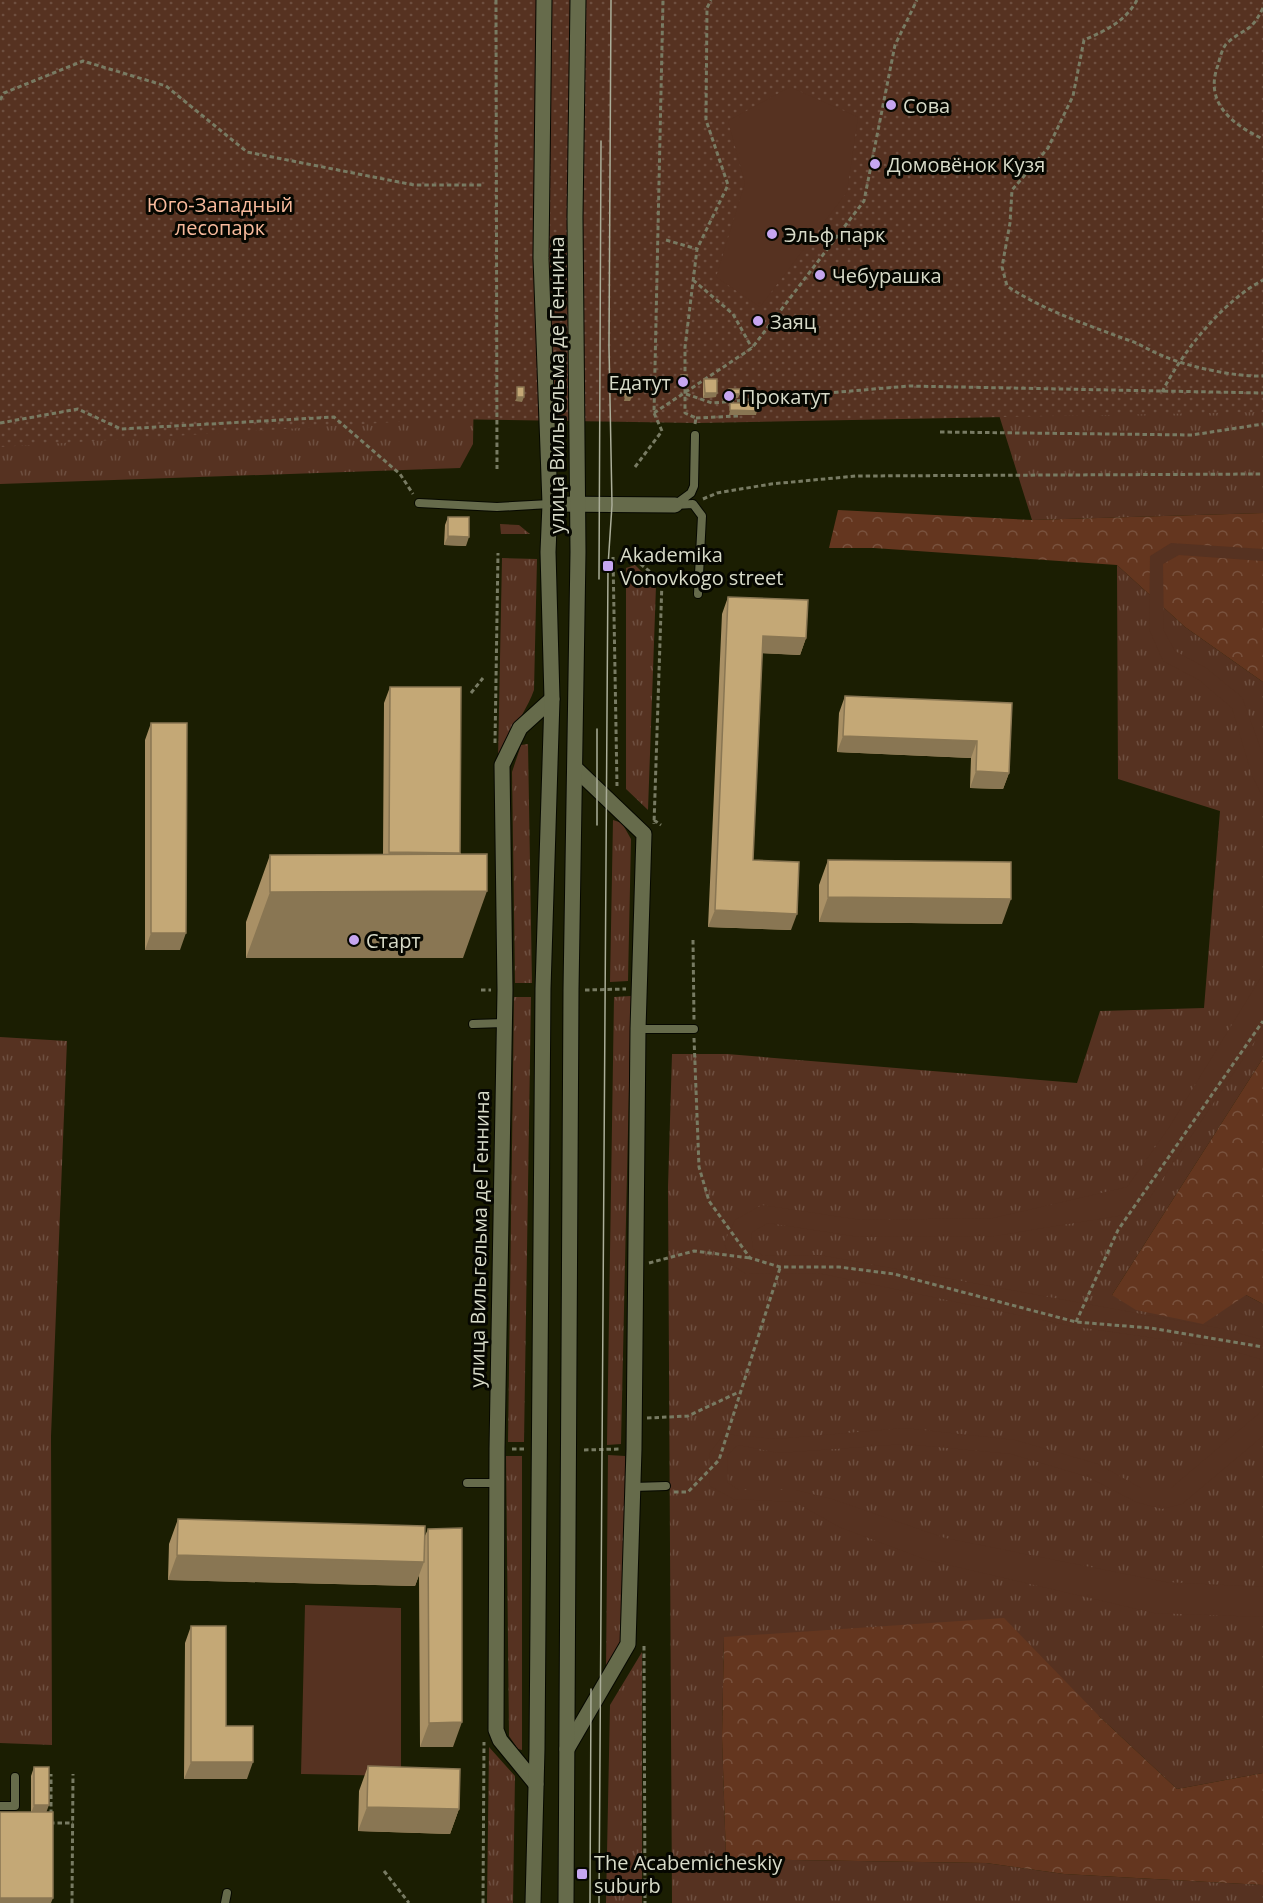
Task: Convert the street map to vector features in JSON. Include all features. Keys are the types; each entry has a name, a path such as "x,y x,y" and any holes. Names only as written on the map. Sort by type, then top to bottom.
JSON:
{"main road":[{"name":"улица Вильгельма де Геннина","path":"533,1903 543,989 552,699 548,552 550,504 541,258 544,0"},
{"name":"улица Вильгельма де Геннина","path":"566,1903 572,990 576,769 575,121 578,0"},
{"path":"550,504 675,505"},
{"name":"улица Вильгельма де Геннина","path":"536,1784 500,1740 496,1730 504,1023 502,765 520,728 552,699"},
{"name":"улица Вильгельма де Геннина","path":"567,1749 628,1644 633,1487 638,1029 644,834 576,769"}],"lane":[{"path":"675,505 691,493 694,486 695,435"},
{"path":"419,503 497,507 550,504"},
{"path":"675,505 693,504 702,516 698,594"},
{"path":"473,1024 504,1023"},
{"path":"638,1029 694,1029"},
{"path":"467,1483 498,1483"},
{"path":"633,1487 666,1486"},
{"path":"0,1806 15,1806 15,1777"},
{"path":"225,1903 227,1893"}],"path":[{"path":"496,0 497,469"},
{"path":"634,467 662,431 654,412 663,0"},
{"path":"711,0 707,8 706,120 728,185 697,249 685,347 686,412 696,418 738,416"},
{"path":"654,412 686,394 752,348 864,201 895,45 917,0"},
{"path":"1137,0 1131,12 1107,30 1084,40 1074,96 1048,148 1012,190 1010,223 1002,267 1007,285 1021,295 1094,330 1128,339 1178,361 1247,376 1263,376"},
{"path":"1263,8 1254,26 1225,45 1212,80 1222,111 1250,133 1263,139"},
{"path":"0,100 4,93 83,61 166,86 247,152 414,185 483,185"},
{"path":"666,240 697,249"},
{"path":"693,280 733,314 752,348"},
{"path":"1162,392 1178,361 1242,291 1263,280"},
{"path":"686,394 712,403 909,386 1263,393"},
{"path":"0,423 78,409 121,429 334,417 400,474 419,503"},
{"path":"695,435 696,418"},
{"path":"940,432 1192,435 1263,424"},
{"path":"693,504 717,493 771,484 856,476 1263,474"},
{"path":"613,557 617,791"},
{"path":"471,693 483,678"},
{"path":"645,813 661,825"},
{"path":"693,940 699,1167 709,1201 750,1258"},
{"path":"1076,1322 1118,1230 1263,1021"},
{"path":"646,1264 694,1251 750,1258 780,1267 839,1267 894,1274 1076,1322 1150,1328 1263,1347"},
{"path":"688,1492 719,1460 780,1267"},
{"path":"643,1418 688,1416 739,1392"},
{"path":"51,1774 51,1834"},
{"path":"72,1903 73,1774"},
{"path":"41,1823 73,1823"},
{"path":"384,1871 409,1903"}],"green space":[{"name":"Юго-Западный лесопарк","path":"0,0 1263,0 1263,412 697,423 442,419 0,447"},
{"name":"Эльф парк","path":"790,87 858,117 847,192 760,307 716,277 745,183 728,121"},
{"path":"477,196 473,444 460,468 0,484 0,270"},
{"path":"993,396 1263,404 1263,513 1032,520"},
{"path":"838,510 1032,520 1263,513 1263,682 1185,627 1117,565 874,548 829,548"},
{"path":"500,524 519,525 530,534 501,534"},
{"path":"1171,543 1263,549 1263,561 1179,555 1163,564 1164,631 1175,651 1206,668 1242,697 1263,755 1263,797 1252,776 1232,708 1199,680 1163,661 1149,629 1150,556"},
{"path":"502,558 537,559 534,690 498,760"},
{"path":"635,565 656,586 648,810 626,789 626,568"},
{"path":"1117,565 1185,627 1263,682 1263,1058 1112,1295 1246,1295 1263,1304 1263,1773 1177,1789 1099,1716 724,1637 722,1737 726,1859 986,1863 1064,1874 1263,1885 1263,1903 672,1903 668,1187 672,1054 727,1054 1077,1083 1100,1011 1204,1008 1220,811 1118,779"},
{"path":"528,744 532,983 515,983 512,772 521,745"},
{"path":"613,820 622,823 631,839 628,981 610,982"},
{"path":"1263,974 1263,1029 1149,1199 1124,1215 995,1236 859,1237 768,1223 751,1233 753,1249 763,1256 820,1255 1224,1329 1263,1340 1263,1360 1223,1348 1071,1326 818,1273 746,1274 732,1265 724,1243 735,1220 762,1205 861,1220 993,1218 1127,1187 1168,1129"},
{"path":"631,996 621,1444 607,1445 614,997"},
{"path":"514,997 531,997 524,1442 508,1442"},
{"path":"0,1037 67,1041 51,1436 52,1745 0,1743"},
{"path":"1263,1058 1263,1304 1246,1295 1203,1324 1136,1310 1112,1295"},
{"path":"1263,1410 1263,1436 1182,1504 1162,1509 1136,1502 1088,1477 1011,1454 905,1444 779,1453 738,1445 727,1455 728,1483 739,1490 796,1490 832,1499 945,1538 1166,1582 1263,1587 1263,1617 1154,1613 927,1560 839,1527 795,1502 733,1499 710,1486 709,1454 724,1434 776,1439 905,1428 1015,1440 1098,1464 1141,1488 1171,1488"},
{"path":"608,1455 625,1456 624,1637 606,1671"},
{"path":"506,1456 522,1456 522,1750 518,1749 509,1736"},
{"path":"305,1605 401,1608 401,1776 301,1774"},
{"path":"1004,1618 1099,1716 1177,1789 1263,1773 1263,1885 1064,1874 986,1863 726,1859 722,1737 724,1637"},
{"path":"642,1652 642,1903 606,1903 610,1705"},
{"path":"489,1747 515,1776 513,1903 487,1903"}],"building":[{"path":"681,375 687,375 687,380 682,381"},
{"path":"704,379 717,379 717,393 705,393"},
{"path":"517,387 524,387 524,397 517,397"},
{"path":"625,387 632,387 632,397 625,397"},
{"path":"729,389 740,389 740,394 729,394"},
{"path":"730,403 757,403 757,411 730,410"},
{"path":"448,517 469,517 469,537 448,536"},
{"path":"728,597 808,600 806,638 763,636 753,860 799,862 797,914 715,910"},
{"path":"390,687 461,687 460,853 389,852"},
{"path":"845,696 1012,703 1009,773 976,771 977,741 843,736"},
{"path":"151,723 187,723 186,933 151,933"},
{"path":"487,854 487,891 270,892 270,855"},
{"path":"828,860 1011,862 1011,899 828,897"},
{"path":"178,1519 425,1526 424,1562 177,1555"},
{"path":"462,1528 462,1722 429,1723 428,1529"},
{"path":"191,1626 226,1626 226,1726 253,1726 253,1762 191,1762"},
{"path":"368,1766 460,1769 459,1809 367,1807"},
{"path":"34,1767 49,1767 49,1805 34,1805"},
{"path":"0,1812 53,1812 53,1898 0,1898"}],"tram line":[{"path":"599,1903 608,566 612,505 609,347 611,0"},
{"path":"599,579 601,141"},
{"path":"597,729 597,825"},
{"path":"590,1903 591,1689"}],"place":[{"name":"Сова","path":"891,105"},
{"name":"Домовёнок Кузя","path":"875,164"},
{"name":"Эльф парк","path":"772,234"},
{"name":"Чебурашка","path":"820,275"},
{"name":"Заяц","path":"758,321"},
{"name":"Едатут","path":"683,382"},
{"name":"Прокатут","path":"729,396"},
{"name":"Akademika Vonovkogo street","path":"608,566"},
{"name":"Старт","path":"354,940"},
{"name":"The Acabemicheskiy suburb","path":"582,1874"}]}
